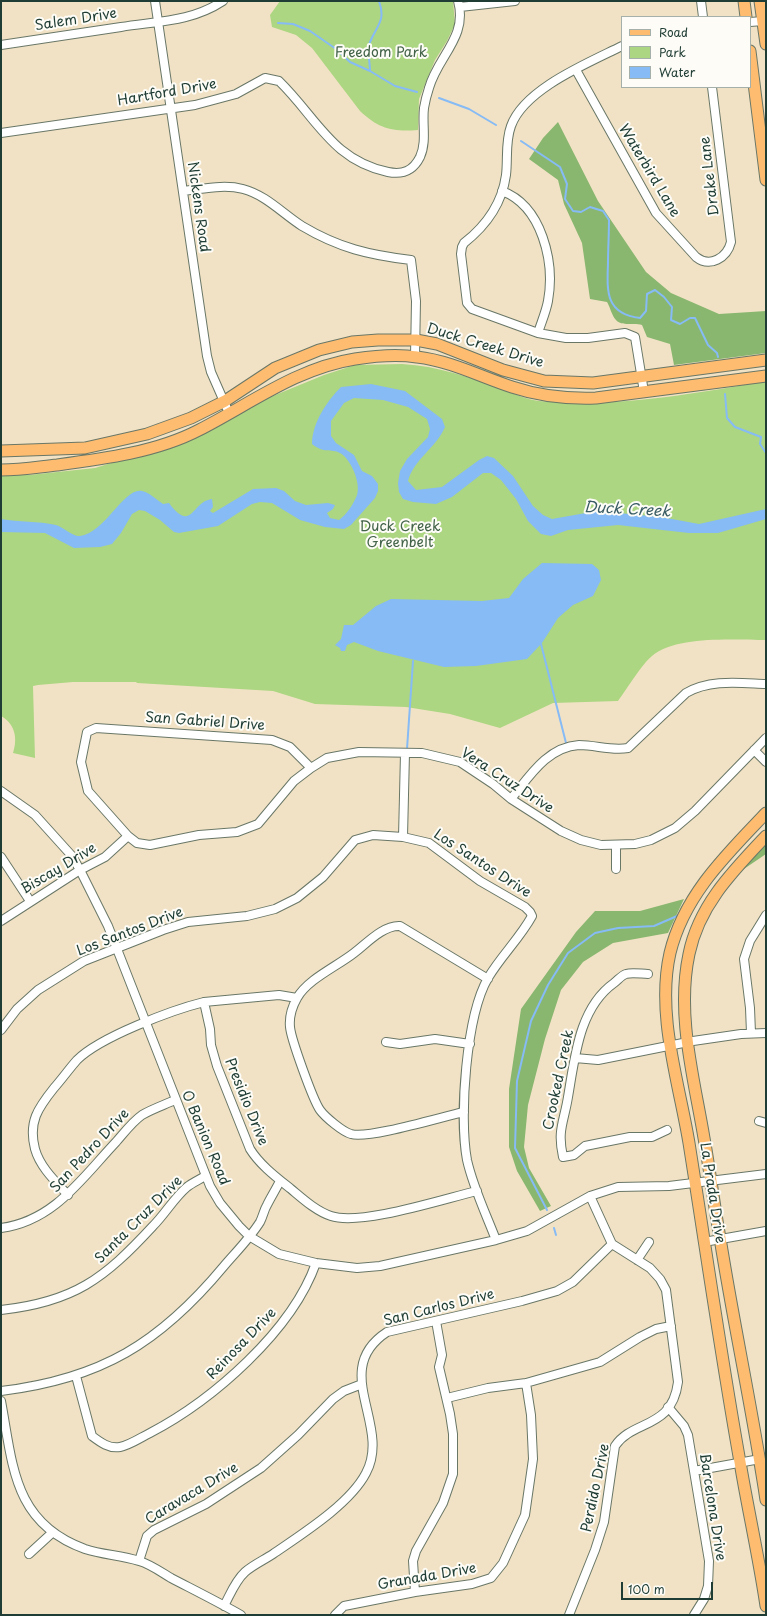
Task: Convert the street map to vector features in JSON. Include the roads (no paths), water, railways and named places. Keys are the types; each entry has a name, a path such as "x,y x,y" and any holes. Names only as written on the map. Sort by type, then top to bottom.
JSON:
{"main road":[{"path":"744,1 746,16"},
{"path":"760,1 766,44"},
{"path":"751,59 766,180"},
{"name":"Duck Creek Drive","path":"1,451 85,448 147,434 191,418 225,401 276,368 305,355 352,342 416,340 437,344 503,370 544,381 594,383 766,360"},
{"path":"305,355 313,372"},
{"name":"Duck Creek Drive","path":"1,470 88,462 151,448 198,431 285,381 354,359 415,356 458,367 513,388 547,396 570,399 596,398 766,376"},
{"name":"La Prada Drive","path":"766,813 718,864 702,884 690,904 676,934 670,953 666,1001 671,1046 740,1463 766,1606"},
{"name":"La Prada Drive","path":"766,836 736,867 711,899 694,936 689,953 684,990 688,1042 720,1238 766,1500"}],"street":[{"name":"Nickens Road","path":"155,1 207,356 211,372 229,413"},
{"name":"Salem Drive","path":"1,45 173,21 194,16 223,1"},
{"path":"459,4 515,1"},
{"path":"701,1 703,16"},
{"name":"Hartford Drive","path":"1,133 195,104 236,94 266,78 279,81 338,149 359,163 397,174 405,174 415,165 420,156 424,143 424,108 429,88 433,75 460,26 459,4"},
{"path":"751,22 762,21"},
{"path":"621,47 538,92 522,108 511,126 502,191 496,208 487,222 464,243 461,250 467,303 470,307 538,333 566,338 631,334 636,341 644,392"},
{"name":"Waterbird Lane","path":"576,70 656,213 701,262 713,262 720,259"},
{"name":"Drake Lane","path":"712,88 731,242 725,255 720,259"},
{"path":"183,191 224,186 244,189 262,197 301,225 340,246 372,255 411,260 416,301 415,356"},
{"path":"502,191 514,196 527,206 535,220 544,242 549,272 548,301 538,333"},
{"path":"510,799 545,758 562,750 578,745 617,750 628,748 686,693 697,686 712,683 766,684"},
{"name":"San Gabriel Drive","path":"87,732 96,728 272,740 290,747 311,768"},
{"name":"Vera Cruz Drive","path":"87,732 81,762 88,791 128,836 137,843 150,845 199,835 237,832 258,824 294,781 311,768 327,758 344,753 359,752 422,753 460,762 510,799 544,821 581,840 601,845 616,845 651,840 676,828 695,811 766,738"},
{"path":"754,750 766,762"},
{"path":"403,837 405,753"},
{"name":"O Banion Road","path":"1,791 35,815 72,856 108,926 205,1176 220,1203 249,1236 283,1256 316,1263 357,1268 380,1266 496,1240 527,1231 590,1196 618,1187 695,1184 766,1174"},
{"name":"Los Santos Drive","path":"1,1030 17,1009 47,984 84,961 188,922 247,916 274,909 297,898 324,877 355,840 373,835 403,837 429,843 480,881 530,912 532,916 528,923 488,979"},
{"name":"Biscay Drive","path":"1,921 80,870 105,857 128,836"},
{"path":"616,845 616,869"},
{"path":"1,857 30,901"},
{"path":"751,1033 750,1008 744,959 750,941 766,915"},
{"path":"464,1112 380,1132 352,1134 343,1130 320,1110 292,1040 290,1015 297,998 308,984 338,966 393,926 400,926 488,979 479,999 470,1044 465,1077 464,1112 467,1159 477,1191 496,1240"},
{"name":"Crooked Creek","path":"648,974 627,974 607,988 590,1011 581,1032 567,1103 560,1127 563,1157 574,1155 586,1146 630,1137 652,1137 667,1130"},
{"path":"68,1195 44,1168 38,1158 34,1148 33,1132 35,1114 40,1106 78,1060 104,1042 146,1023 204,1002 279,994 297,998"},
{"name":"Presidio Drive","path":"204,1002 210,1029 211,1045 217,1066 250,1149 257,1160 280,1181 317,1210 331,1216 347,1220 376,1216 477,1191"},
{"path":"575,1058 598,1060 688,1042 751,1033 766,1034"},
{"path":"386,1042 408,1044 435,1039 470,1044"},
{"name":"San Pedro Drive","path":"1,1228 10,1227 37,1217 54,1207 68,1195 141,1116 175,1100"},
{"name":"Santa Cruz Drive","path":"1,1310 37,1305 65,1296 100,1277 118,1262 154,1226 187,1187 205,1176"},
{"path":"1,1391 29,1388 76,1376 122,1357 165,1328 200,1296 249,1236 260,1221 266,1206 280,1181"},
{"path":"590,1196 612,1244"},
{"path":"704,1242 766,1231"},
{"path":"637,1260 649,1242"},
{"name":"Perdido Drive","path":"569,1615 595,1550 604,1522 615,1446 623,1437 654,1422 668,1407 676,1394 678,1382 666,1290 660,1279 650,1268 612,1244"},
{"name":"San Carlos Drive","path":"224,1606 244,1573 299,1536 339,1504 352,1493 366,1472 373,1446 362,1384 362,1361 368,1348 378,1338 387,1332 522,1301 556,1291 573,1282 612,1244"},
{"name":"Reinosa Drive","path":"76,1376 92,1436 109,1446 119,1447 128,1444 168,1423 198,1404 248,1360 295,1305 309,1283 316,1263"},
{"path":"415,1592 414,1561 416,1551 444,1503 453,1474 453,1434 447,1398 439,1366 442,1355 436,1321"},
{"path":"447,1398 488,1388 526,1383 600,1362 640,1337 656,1329 671,1326"},
{"name":"Granada Drive","path":"335,1615 344,1606 415,1592 472,1584 491,1578 502,1563 525,1516 530,1485 533,1438 526,1383"},
{"name":"Caravaca Drive","path":"139,1561 147,1536 154,1530 206,1504 261,1468 298,1435 333,1398 344,1390 362,1384"},
{"path":"1,1401 20,1491 34,1514 53,1532 84,1549 139,1561 241,1615"},
{"name":"Barcelona Drive","path":"668,1407 684,1426 688,1435 710,1561 708,1586 698,1614"},
{"path":"694,1471 760,1459"},
{"path":"29,1554 53,1532"}],"water":[{"path":"371,384 405,391 442,419 445,427 436,441 415,466 408,481 416,490 442,487 479,460 487,456 494,458 513,476 533,506 543,515 552,519 597,511 661,517 699,524 766,509 766,519 718,533 689,533 618,525 568,530 551,536 541,534 528,521 516,499 501,480 491,473 483,473 452,497 436,504 413,502 403,499 399,492 398,483 400,471 407,459 428,437 430,429 427,419 408,407 383,400 354,398 344,403 331,421 331,436 336,443 354,455 362,471 372,476 378,484 378,491 375,498 351,525 344,529 325,527 300,520 272,503 260,502 252,504 218,526 179,533 174,532 160,520 145,511 139,510 132,514 121,533 112,544 100,547 74,548 45,533 1,532 1,519 56,525 74,535 80,536 89,533 98,527 128,496 135,492 142,491 150,494 163,504 169,503 177,512 183,516 187,516 205,501 212,499 213,507 210,511 213,513 253,489 276,488 284,491 295,501 306,505 328,503 335,505 333,509 327,513 330,518 339,520 350,509 354,502 357,495 358,484 348,460 340,453 316,447 312,444 313,436 317,420 321,413 341,387"},
{"path":"542,563 592,564 599,570 601,580 593,596 573,605 558,618 542,643 527,659 476,666 444,667 378,651 354,642 347,645 345,651 341,651 340,648 335,645 341,639 344,625 353,625 376,606 391,599 482,601 509,598 523,579"}],"waterway":[{"path":"370,71 369,45 380,23 382,13 379,1"},
{"path":"278,23 293,24 310,31 336,49 350,62 370,71 395,86 417,92"},
{"path":"439,98 469,109 496,125"},
{"path":"521,141 560,167 567,184 565,199 573,211 581,212 590,207 603,211 609,220 608,292 610,300 614,306 620,312 629,316 640,318 646,311 647,294 655,290 664,297 672,307 671,320 680,324 690,318 695,318 708,345 717,353 718,357"},
{"path":"725,394 727,418 735,427 761,437 760,444 766,453"},
{"path":"541,644 566,743"},
{"path":"407,749 413,661"},
{"path":"547,1210 515,1148 517,1081 531,1021 548,985 568,953 595,933 618,928 654,926 677,916"},
{"path":"554,1228 556,1235"}],"park label":[{"name":"Freedom Park","path":"381,53"},
{"name":"Duck Creek Greenbelt","path":"400,536"}],"water label":[{"name":"Duck Creek","path":"627,510"}]}
